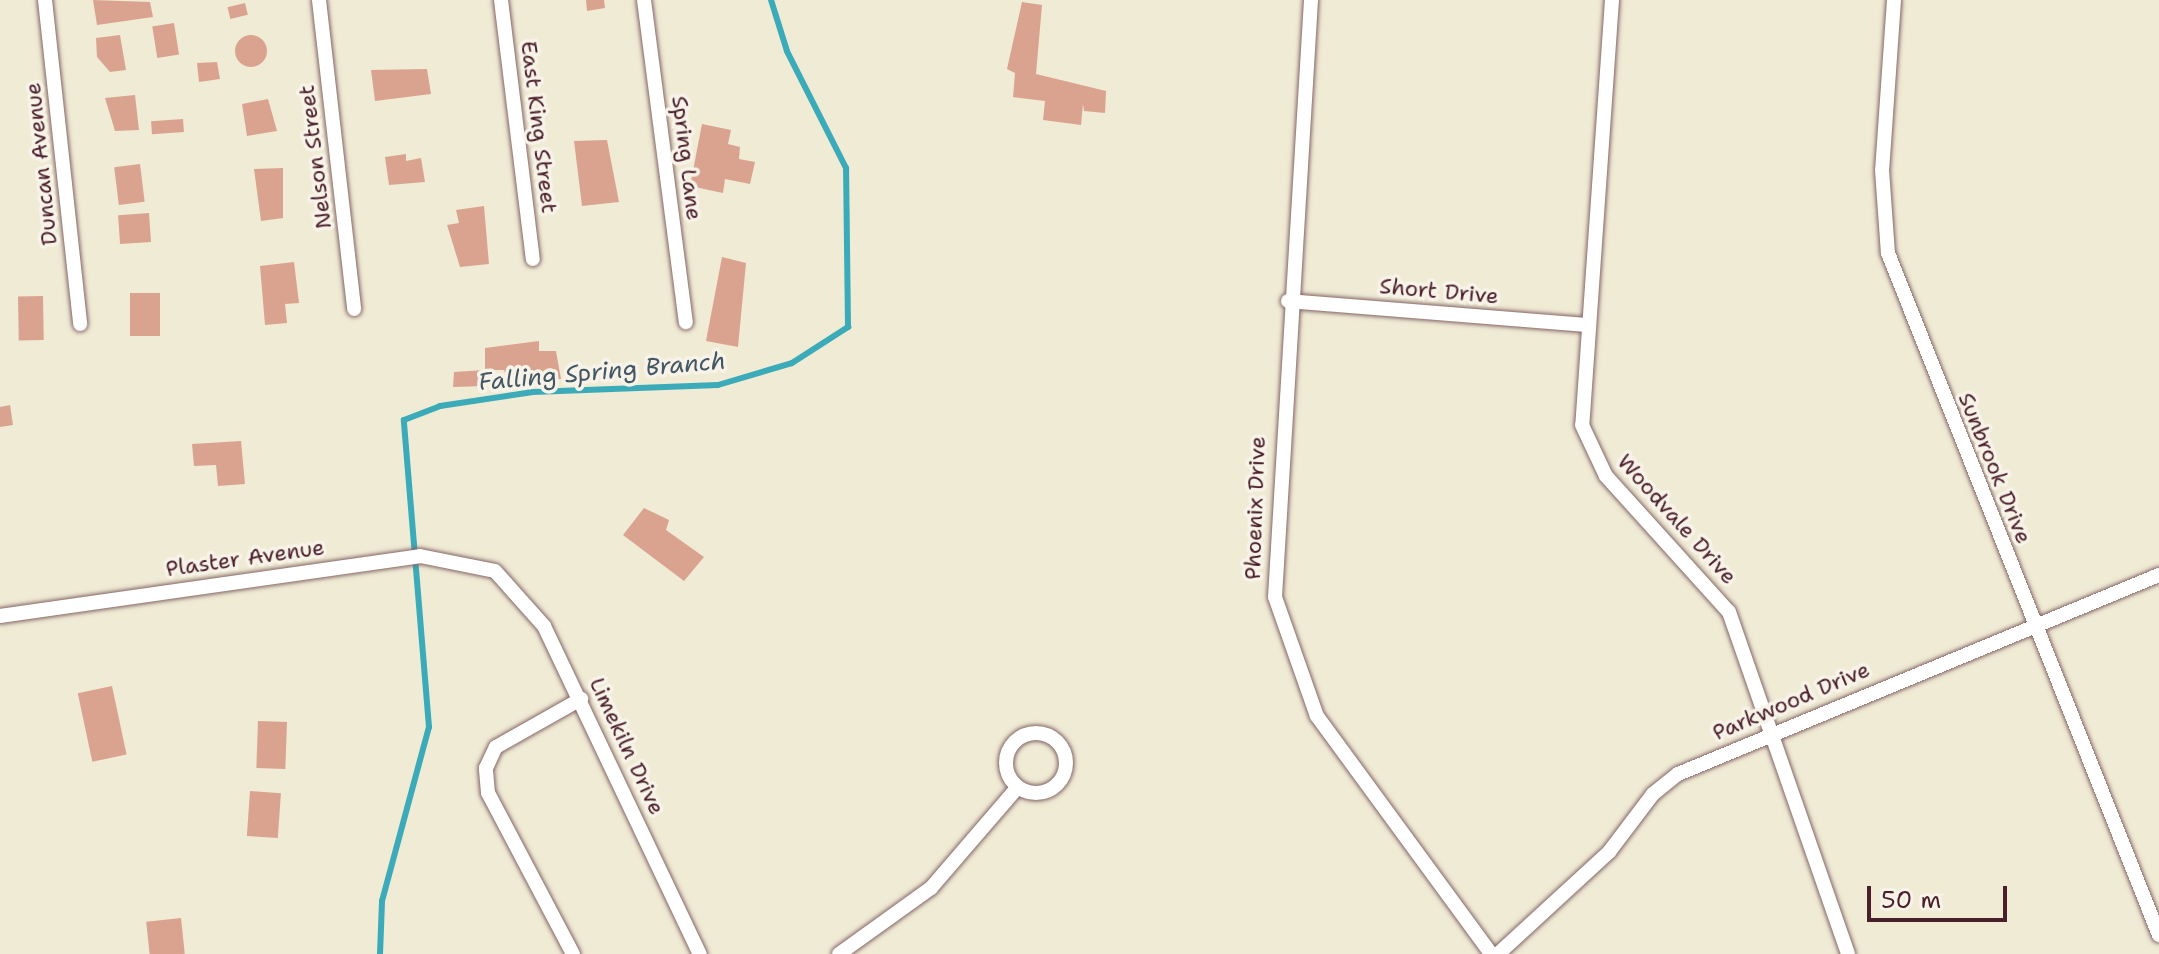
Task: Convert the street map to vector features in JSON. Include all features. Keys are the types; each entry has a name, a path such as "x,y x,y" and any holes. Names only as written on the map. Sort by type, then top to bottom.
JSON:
{"street":[{"name":"Duncan Avenue","path":"45,0 80,324"},
{"name":"Nelson Street","path":"319,0 354,309"},
{"name":"East King Street","path":"501,0 533,259"},
{"name":"Spring Lane","path":"644,0 686,322"},
{"name":"Phoenix Drive","path":"1311,0 1272,557 1286,641 1334,742 1491,954"},
{"name":"Woodvale Drive","path":"1612,0 1580,412 1590,449 1729,612 1848,954"},
{"name":"Sunbrook Drive","path":"1894,0 1882,170 1888,253 2159,935"},
{"name":"Short Drive","path":"1288,301 1586,325"},
{"name":"Plaster Avenue","path":"0,616 420,556 495,571"},
{"name":"Limekiln Drive","path":"495,571 530,604 581,699 700,954"},
{"name":"Parkwood Drive","path":"1498,954 1609,852 1662,786 1772,732 2034,623 2159,575"},
{"path":"573,954 488,793 486,768 496,747 581,699"},
{"path":"1031,733 1050,736 1067,760 1062,779 1047,792 1018,787 1007,771 1008,751 1031,733"},
{"path":"839,954 931,888 1018,787"}],"building":[{"path":"93,0 150,2 153,17 97,25"},
{"path":"586,0 604,0 605,8 587,11"},
{"path":"1022,2 1042,5 1036,74 1106,91 1105,113 1084,111 1083,104 1081,125 1043,120 1045,101 1013,97 1015,73 1007,69"},
{"path":"245,3 248,15 230,19 228,7"},
{"path":"174,23 179,55 157,58 152,26"},
{"path":"120,35 126,70 110,72 97,57 96,38"},
{"path":"251,35 262,40 267,51 262,62 251,67 240,62 235,51 240,40"},
{"path":"217,62 220,79 199,82 197,63"},
{"path":"427,69 431,94 375,101 371,70"},
{"path":"135,95 139,130 115,131 105,98"},
{"path":"268,99 277,131 247,136 242,104"},
{"path":"183,119 184,132 152,134 151,121"},
{"path":"702,124 731,130 728,144 740,147 739,159 755,162 750,184 725,179 723,193 690,186"},
{"path":"607,140 619,202 582,206 574,141"},
{"path":"406,154 406,161 421,158 425,182 389,185 385,157"},
{"path":"140,164 145,202 119,205 114,167"},
{"path":"283,168 283,218 261,221 254,169"},
{"path":"484,206 489,264 460,267 447,225 459,223 456,210"},
{"path":"149,213 151,242 120,244 118,215"},
{"path":"722,257 746,263 738,347 706,341"},
{"path":"294,262 299,303 285,304 287,323 265,325 260,266"},
{"path":"130,293 160,293 160,336 130,336"},
{"path":"18,296 43,296 44,340 19,340"},
{"path":"539,341 539,351 556,351 561,379 508,381 504,370 485,370 485,348"},
{"path":"485,370 485,386 453,387 454,372"},
{"path":"10,405 13,425 0,427 0,407"},
{"path":"241,441 245,484 218,486 216,465 194,466 192,444"},
{"path":"644,508 669,520 666,530 704,557 684,581 623,535"},
{"path":"112,686 127,754 92,762 78,693"},
{"path":"258,721 287,722 285,769 256,768"},
{"path":"250,791 281,793 278,838 247,836"},
{"path":"181,918 185,954 150,954 146,922"}],"waterway":[{"name":"Falling Spring Branch","path":"380,954 382,901 429,727 404,420 440,406 533,392 718,385 792,363 848,327 846,168 787,51 771,0"}]}
